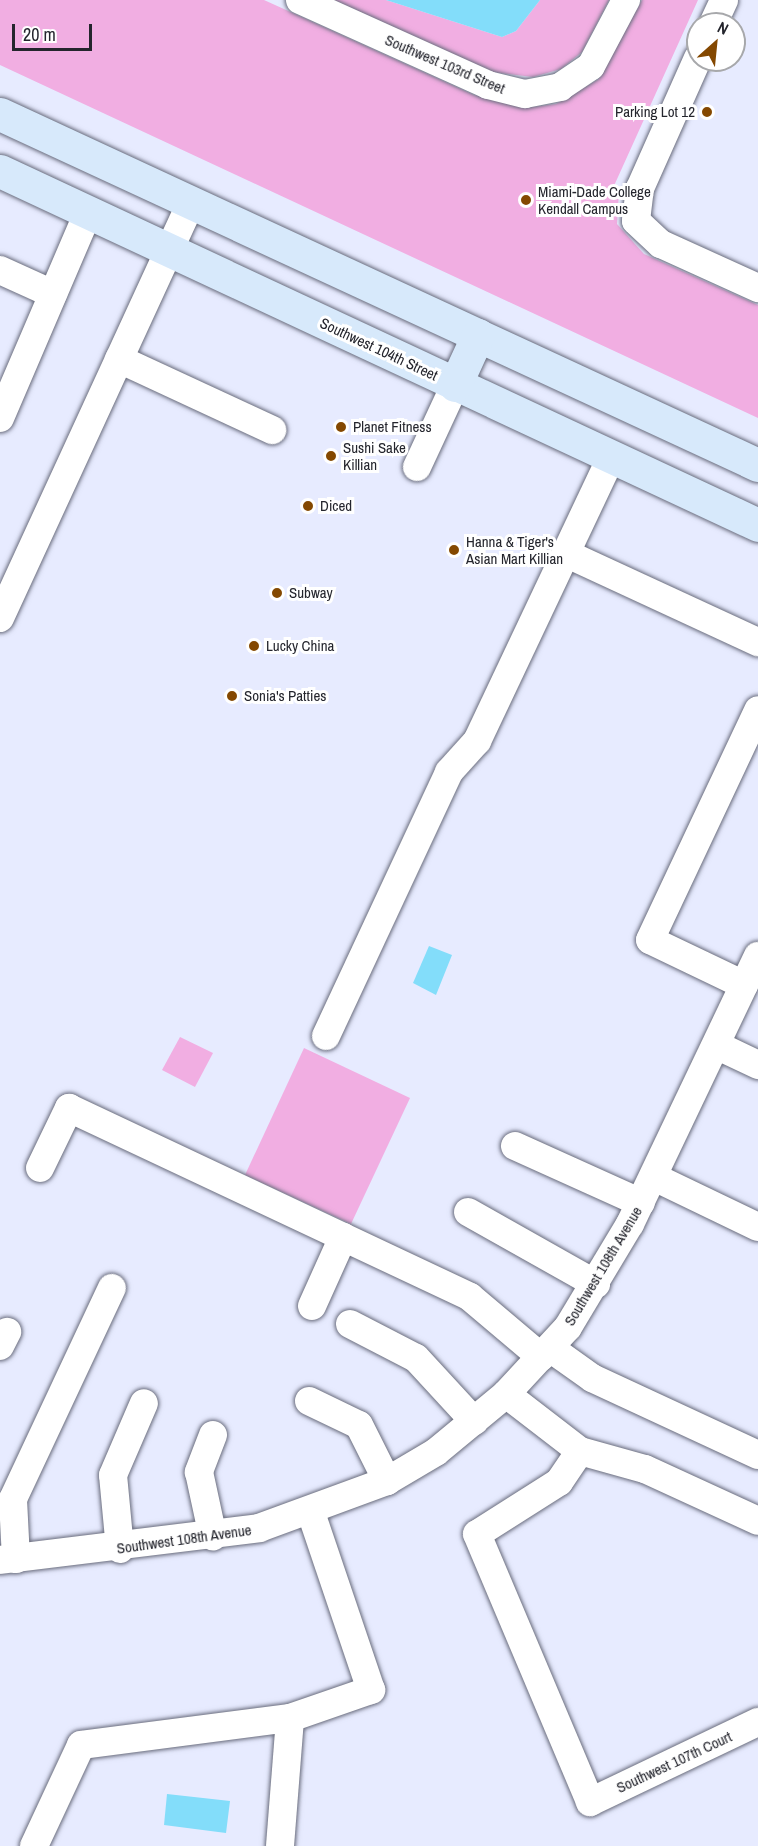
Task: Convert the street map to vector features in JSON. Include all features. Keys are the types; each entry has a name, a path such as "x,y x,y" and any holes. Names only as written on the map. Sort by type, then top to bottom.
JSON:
{"main road":[{"path":"0,114 758,465"},
{"name":"Southwest 104th Street","path":"0,171 758,525"},
{"path":"455,385 478,335"}],"street":[{"name":"Southwest 103rd Street","path":"300,0 507,91 546,92 591,66 626,0"},
{"path":"692,72 640,188 636,221 661,244 758,288"},
{"path":"0,618 191,202"},
{"path":"3,400 88,213"},
{"path":"0,270 53,294"},
{"path":"119,359 272,430"},
{"path":"417,467 455,385"},
{"path":"326,1036 449,772 477,741 611,457"},
{"path":"565,553 758,642"},
{"path":"744,986 650,940 758,710"},
{"name":"Southwest 108th Avenue","path":"8,1559 120,1549 213,1537 311,1514 387,1481 474,1421 506,1394 545,1352 596,1284 654,1177 758,956"},
{"path":"716,1046 758,1065"},
{"path":"40,1168 69,1108 470,1297 545,1352 592,1378 758,1455"},
{"path":"515,1146 641,1203"},
{"path":"654,1177 753,1225"},
{"path":"468,1212 596,1284"},
{"path":"312,1306 343,1237"},
{"path":"8,1559 13,1499 112,1288"},
{"path":"350,1324 416,1358 474,1421"},
{"path":"506,1394 580,1451 645,1469 758,1521"},
{"path":"309,1401 359,1425 387,1481"},
{"path":"120,1549 112,1475 144,1403"},
{"path":"213,1435 199,1478 213,1537"},
{"name":"Southwest 107th Court","path":"580,1451 559,1482 477,1534 590,1802 758,1722"},
{"path":"41,1844 81,1745 290,1718 371,1690 311,1514"},
{"path":"280,1846 290,1718"}],"shaded area":[{"name":"Miami-Dade College Kendall Campus","path":"0,0 264,0 474,95 525,108 556,104 599,79 642,0 698,0 693,12 686,12 686,27 613,188 619,192 617,224 644,254 758,305 758,418 0,65"},
{"path":"334,0 386,0 502,37 516,31 540,0 609,0 582,52 561,69 533,77 492,72"},
{"path":"180,1037 213,1053 195,1087 162,1070"},
{"path":"304,1048 410,1098 351,1224 245,1175"}],"water":[{"path":"386,0 540,0 516,31 502,37"},
{"path":"429,946 452,955 436,995 413,983"},
{"path":"167,1794 230,1801 226,1833 164,1825"}],"place":[{"name":"Parking Lot 12","path":"707,112"},
{"name":"Miami-Dade College Kendall Campus","path":"526,200"},
{"name":"Planet Fitness","path":"341,427"},
{"name":"Sushi Sake Killian","path":"331,456"},
{"name":"Diced","path":"308,506"},
{"name":"Hanna & Tiger's Asian Mart Killian","path":"454,550"},
{"name":"Subway","path":"277,593"},
{"name":"Lucky China","path":"254,646"},
{"name":"Sonia's Patties","path":"232,696"}]}
